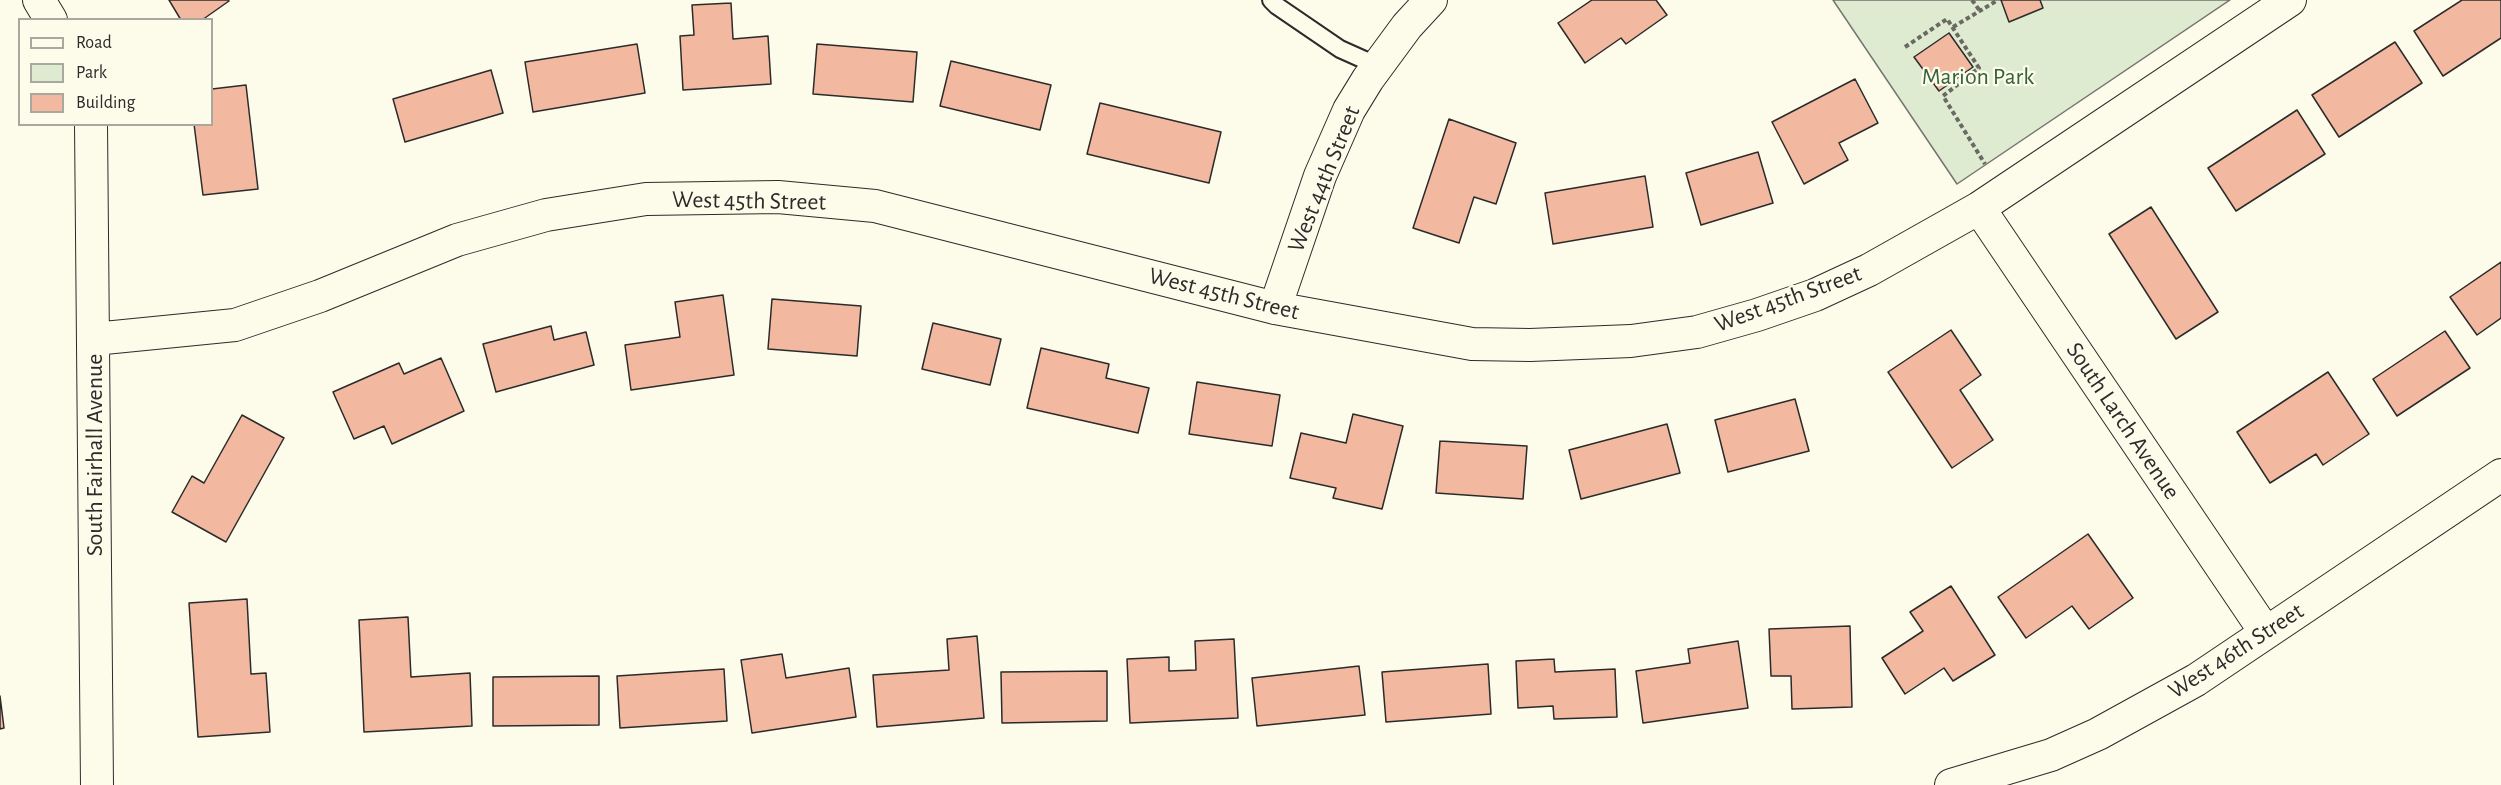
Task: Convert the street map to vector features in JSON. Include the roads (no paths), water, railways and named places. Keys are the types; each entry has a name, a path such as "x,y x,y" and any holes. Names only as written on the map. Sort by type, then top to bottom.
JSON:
{"street":[{"path":"39,0 50,18"},
{"name":"West 44th Street","path":"1275,308 1320,176 1349,110 1407,26 1431,0"},
{"name":"West 45th Street","path":"94,339 236,325 320,296 457,240 546,216 646,199 778,197 874,206 1275,308 1472,344 1530,345 1631,341 1697,332 1815,295 1869,270 1991,200 2290,0"},
{"name":"South Fairhall Avenue","path":"91,126 97,785"},
{"name":"South Larch Avenue","path":"1991,200 2266,633"},
{"name":"West 46th Street","path":"1951,785 2051,755 2098,734 2196,680 2501,475"}],"lane":[{"path":"1271,0 1340,49 1378,66"}],"park label":[{"name":"Marion Park","path":"1978,77"}]}
